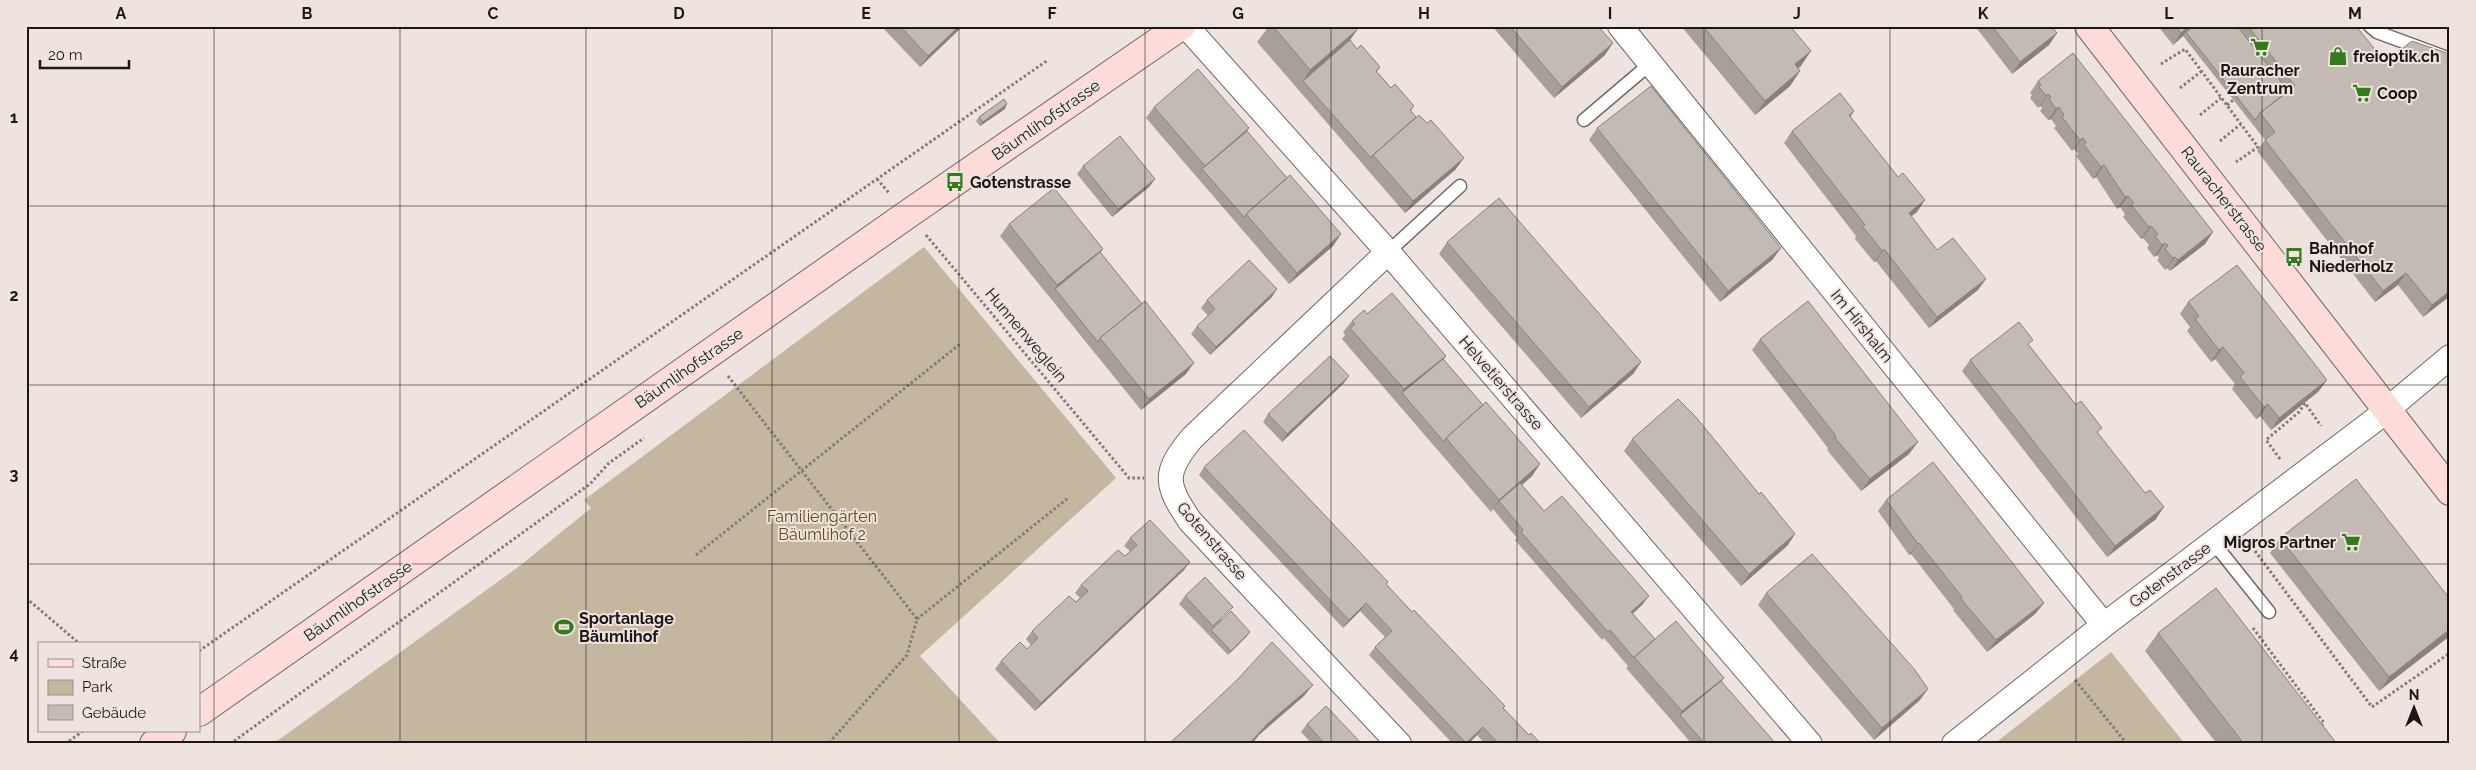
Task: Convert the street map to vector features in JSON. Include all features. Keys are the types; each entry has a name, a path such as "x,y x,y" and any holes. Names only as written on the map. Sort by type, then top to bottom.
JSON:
{"main road":[{"name":"Bäumlihofstrasse","path":"200,711 908,214 1181,26"},
{"name":"Rauracherstrasse","path":"2089,26 2450,491"},
{"path":"154,744 171,732"}],"street":[{"name":"Helvetierstrasse","path":"1186,26 1388,252 1810,744"},
{"name":"Im Hirshalm","path":"1620,26 2104,625"},
{"path":"1170,477 1175,458 1192,438 1388,252"},
{"name":"Gotenstrasse","path":"1954,744 2104,625 2388,410 2450,357"},
{"name":"Gotenstrasse","path":"1170,477 1174,497 1190,521 1400,744"}],"lane":[{"path":"2370,26 2377,32 2450,59"},
{"path":"1584,120 1650,64"},
{"path":"1388,252 1460,186"},
{"path":"2214,542 2269,612"}],"path":[{"path":"2161,64 2185,49 2202,71 2258,147 2236,162"},
{"path":"200,650 1048,60"},
{"path":"2180,88 2202,71"},
{"path":"2227,105 2240,94"},
{"path":"2200,114 2221,98"},
{"path":"2220,141 2241,124"},
{"name":"Hunnenweglein","path":"877,179 928,237 1129,478 1170,477"},
{"path":"920,242 928,237"},
{"path":"696,555 960,344"},
{"path":"710,353 803,469 917,619"},
{"path":"721,382 737,370"},
{"path":"2296,480 2266,440 2300,412 2305,403"},
{"path":"230,744 590,484 609,464 649,434"},
{"path":"828,744 908,655 917,619 1068,498"},
{"path":"2236,525 2372,707 2450,654"},
{"path":"26,598 78,642"},
{"path":"2251,626 2324,723 2318,728"},
{"path":"2059,660 2127,744"},
{"path":"65,744 82,732"},
{"path":"746,744 749,742 759,744"}],"green space":[{"name":"Familiengärten Bäumlihof 2","path":"924,247 1116,478 920,656 1001,744 273,744 517,568 591,508 584,500"},
{"path":"2111,652 2185,744 1994,744"}],"building":[{"path":"900,26 959,26 928,56"},
{"path":"1273,26 1354,26 1357,30 1310,70"},
{"path":"1510,26 1598,26 1613,43 1562,87"},
{"path":"1703,26 1790,26 1811,51 1795,64 1800,71 1765,101"},
{"path":"1992,26 2051,26 2057,33 2020,62"},
{"path":"2176,26 2189,26 2181,33"},
{"path":"2194,26 2237,26 2288,91 2260,113 2255,120 2186,32"},
{"path":"2248,26 2356,26 2385,62 2412,41 2450,54 2450,291 2432,305 2406,273 2383,291 2265,140 2275,132 2260,113 2295,86"},
{"path":"1350,40 1357,49 1361,45 1380,67 1376,71 1391,88 1395,84 1414,106 1410,110 1416,117 1371,158 1303,81"},
{"path":"2073,53 2213,232 2178,260 2175,257 2173,258 2165,249 2168,246 2165,243 2162,245 2155,236 2158,234 2151,226 2149,227 2131,205 2134,203 2128,196 2125,197 2104,165 2101,167 2084,145 2086,143 2083,138 2080,140 2062,117 2064,115 2059,107 2056,109 2049,99 2051,97 2048,94 2046,96 2039,87 2041,85 2038,81"},
{"path":"1198,69 1249,128 1205,166 1154,107"},
{"path":"1651,86 1781,248 1728,291 1597,128"},
{"path":"1840,93 1854,111 1849,115 1898,177 1903,173 1925,200 1909,213 1937,250 1953,238 1986,279 1937,317 1884,249 1882,251 1863,227 1865,225 1792,131"},
{"path":"1004,99 1007,104 983,122 979,117"},
{"path":"1419,115 1427,123 1431,120 1464,158 1413,201 1373,155"},
{"path":"1247,131 1287,178 1244,217 1202,169"},
{"path":"1120,136 1155,179 1118,209 1083,166"},
{"path":"1290,175 1341,234 1297,273 1246,214"},
{"path":"1054,188 1103,249 1057,285 1009,224"},
{"path":"1499,198 1641,362 1589,407 1447,242"},
{"path":"1100,252 1142,304 1100,338 1098,342 1055,289"},
{"path":"1249,260 1277,289 1216,347 1197,326 1215,309 1207,300"},
{"path":"2237,265 2327,380 2279,418 2268,404 2264,407 2240,377 2244,373 2223,347 2219,350 2195,319 2199,316 2188,302"},
{"path":"1392,293 1446,356 1404,389 1350,328 1355,324 1352,321 1364,310 1367,314"},
{"path":"1145,301 1194,363 1149,399 1100,338"},
{"path":"1808,301 1918,442 1870,479 1835,438 1836,436 1760,339"},
{"path":"2019,322 2033,340 2028,344 2076,405 2081,401 2102,428 2097,432 2145,493 2150,490 2164,507 2115,546 1970,360"},
{"path":"1330,356 1349,376 1287,434 1268,414"},
{"path":"1443,359 1483,405 1446,438 1444,442 1402,393"},
{"path":"1678,399 1695,416 1759,494 1761,492 1795,534 1749,574 1632,439"},
{"path":"1486,402 1540,464 1499,500 1446,438"},
{"path":"1244,430 1388,582 1386,584 1412,612 1414,610 1505,706 1503,708 1529,735 1531,733 1541,744 1499,744 1483,727 1466,743 1375,647 1392,631 1366,603 1349,620 1204,467"},
{"path":"1933,462 2044,603 1996,640 1961,599 1962,597 1918,544 1886,500"},
{"path":"2356,479 2450,599 2450,629 2389,677 2280,538"},
{"path":"1520,483 1544,511 1562,496 1649,596 1631,612 1655,639 1634,658 1610,630 1608,632 1521,532 1523,530 1499,501"},
{"path":"1150,520 1190,562 1041,703 1001,661 1020,642 1027,649 1038,638 1032,631 1069,596 1076,602 1088,591 1081,585 1118,550 1125,556 1137,545 1130,538"},
{"path":"1812,554 1915,670 1928,689 1882,728 1766,593"},
{"path":"1205,577 1233,607 1213,626 1185,596"},
{"path":"2216,588 2337,744 2244,744 2158,633"},
{"path":"1231,611 1250,632 1231,651 1211,630"},
{"path":"1676,621 1724,678 1682,711 1634,657"},
{"path":"1272,642 1313,685 1267,724 1249,744 1169,744 1237,680"},
{"path":"1721,681 1776,744 1705,744 1680,715"},
{"path":"1326,706 1362,744 1325,744 1307,724"}],"place":[{"name":"Rauracher Zentrum","path":"2260,47"},
{"name":"freioptik.ch","path":"2338,56"},
{"name":"Coop","path":"2362,93"},
{"name":"Gotenstrasse","path":"955,182"},
{"name":"Bahnhof Niederholz","path":"2294,257"},
{"name":"Migros Partner","path":"2351,542"},
{"name":"Sportanlage Bäumlihof","path":"564,627"}]}
